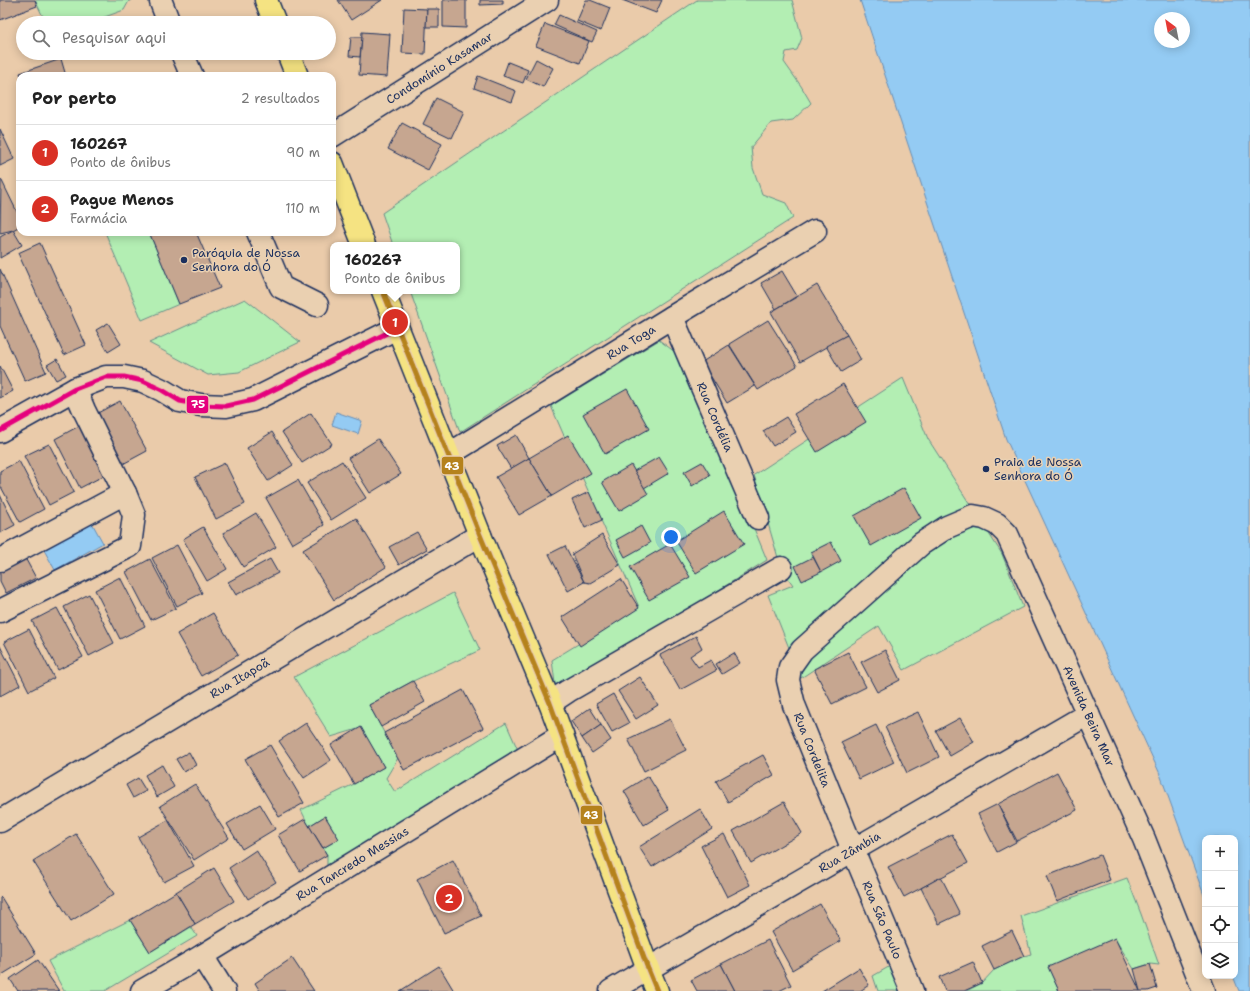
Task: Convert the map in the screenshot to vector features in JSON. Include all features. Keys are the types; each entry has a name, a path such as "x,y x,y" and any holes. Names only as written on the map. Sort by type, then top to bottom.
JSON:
{"main road":[{"path":"266,0 272,16"},
{"path":"291,60 295,72"},
{"path":"336,173 363,242"},
{"path":"384,294 480,535 550,703 648,969 658,991"}],"street":[{"name":"Condomínio Kasamar","path":"336,134 547,0"},
{"path":"160,2 167,16"},
{"path":"185,60 190,72"},
{"name":"Rua Toga","path":"448,455 815,231"},
{"path":"260,236 281,287 317,305"},
{"name":"Rua Cordélia","path":"672,317 758,518"},
{"path":"0,430 76,388 106,377 124,377 143,380 180,401 201,405 226,406 253,400 398,328"},
{"path":"0,611 130,546 134,515 125,493 84,410 76,388"},
{"path":"0,560 125,493"},
{"name":"Avenida Beira Mar","path":"802,650 921,544 947,527 973,516 984,518 997,524 1007,534 1144,839 1204,991"},
{"name":"Rua Itapoã","path":"0,821 480,535"},
{"path":"550,703 568,691 781,568"},
{"name":"Rua Cordelita","path":"802,650 790,667 788,680 794,705 853,850"},
{"name":"Rua Zâmbia","path":"611,991 1088,714"},
{"name":"Rua Tancredo Messias","path":"142,991 202,956 562,734"},
{"name":"Rua São Paulo","path":"853,850 912,991"},
{"path":"202,956 224,991"}],"green space":[{"path":"35,0 132,0 129,1 124,10 108,16 43,16"},
{"path":"697,0 792,0 802,38 797,50 786,52 784,62 811,103 793,120 771,123 751,147 753,168 762,194 786,203 793,218 460,432 411,294 460,294 460,242 392,242 382,213"},
{"path":"107,236 151,236 179,304 142,320"},
{"path":"245,299 300,342 239,372 208,375 149,343"},
{"path":"659,340 679,355 717,439 767,560 556,691 552,660 639,607 551,406"},
{"path":"903,378 928,439 1002,554 1023,607 904,670 879,626 801,678 768,595 793,585 781,568 754,475"},
{"path":"453,593 480,650 413,681 369,705 398,758 386,778 395,792 506,723 518,750 327,867 327,855 323,848 339,839 325,816 309,826 301,810 354,784 384,767 361,728 331,737 294,677"},
{"path":"1127,878 1159,965 1150,964 1134,969 1115,939 1049,968 1059,991 966,991 982,983 994,970 1031,954 1021,916"},
{"path":"130,920 150,952 191,927 197,936 105,991 64,991 48,961"},
{"path":"892,965 901,991 878,991 873,976"}],"water":[{"path":"860,0 1250,0 1250,991 1239,991 1234,979 1238,979 1238,835 1202,835 1202,890 1160,774 1006,439"},
{"path":"336,412 362,421 358,434 332,425"},
{"path":"92,523 103,543 55,570 44,550"}],"building":[{"path":"0,0 35,0 37,6 0,20"},
{"path":"338,0 382,0 351,20"},
{"path":"443,0 466,0 466,28 443,27"},
{"path":"480,0 503,0 503,4 480,5"},
{"path":"586,0 590,0 610,8 601,31 577,21"},
{"path":"622,0 662,0 656,13"},
{"path":"404,8 427,9 425,54 402,53"},
{"path":"427,9 439,9 439,27 426,27"},
{"path":"559,15 597,32 592,42 554,25"},
{"path":"545,24 589,41 580,63 536,46"},
{"path":"362,32 390,34 387,77 359,75"},
{"path":"351,37 362,37 360,57 349,56"},
{"path":"536,59 553,68 543,87 526,79"},
{"path":"61,60 65,72 23,72"},
{"path":"508,62 528,70 523,83 503,76"},
{"path":"478,76 516,91 512,102 474,88"},
{"path":"436,98 464,112 452,138 423,124"},
{"path":"402,123 442,144 428,170 388,149"},
{"path":"0,129 14,159 0,166"},
{"path":"1,179 16,210 16,228 0,233"},
{"path":"13,230 22,245 0,258 0,237"},
{"name":"Paróquia de Nossa Senhora do Ó","path":"151,236 198,236 220,288 179,304"},
{"path":"40,243 86,345 64,355 18,253"},
{"path":"0,269 46,372 25,381 0,326"},
{"path":"782,271 797,296 776,309 761,283"},
{"path":"817,285 847,335 800,362 771,312"},
{"path":"768,320 797,366 758,390 729,344"},
{"path":"108,323 121,344 108,352 96,330"},
{"path":"847,335 861,360 841,372 826,346"},
{"path":"729,345 755,386 727,403 702,362"},
{"path":"57,359 66,375 56,380 47,365"},
{"path":"0,366 13,391 0,398"},
{"path":"843,384 866,422 817,452 794,414"},
{"path":"627,389 649,429 605,454 583,414"},
{"path":"120,401 147,451 121,465 94,415"},
{"path":"311,413 332,444 302,463 282,432"},
{"path":"786,417 796,432 773,446 763,431"},
{"path":"79,426 105,475 80,488 55,439"},
{"path":"272,432 293,465 268,481 247,448"},
{"path":"516,435 529,458 511,469 497,446"},
{"path":"568,435 591,473 552,496 529,458"},
{"path":"378,439 401,474 370,493 348,458"},
{"path":"49,444 74,492 49,505 24,456"},
{"path":"659,457 669,473 644,488 634,471"},
{"path":"529,458 552,496 519,515 496,477"},
{"path":"19,461 44,509 20,522 0,485 0,471"},
{"path":"342,461 366,498 331,520 307,483"},
{"path":"702,462 710,475 692,486 684,472"},
{"path":"225,463 245,504 216,519 195,477"},
{"path":"631,465 648,494 619,511 602,482"},
{"path":"298,480 324,525 292,544 266,498"},
{"path":"904,488 921,518 871,546 854,516"},
{"path":"589,492 602,520 585,528 572,500"},
{"path":"0,495 15,525 0,533"},
{"path":"724,511 744,544 696,573 676,541"},
{"path":"256,513 276,547 243,567 223,533"},
{"path":"356,518 386,567 334,600 303,550"},
{"path":"641,526 650,543 625,557 616,540"},
{"path":"203,527 227,569 207,581 183,539"},
{"path":"417,532 427,549 399,565 389,547"},
{"path":"602,535 620,565 590,583 584,582 572,554"},
{"path":"831,542 841,561 821,572 811,552"},
{"path":"670,544 690,577 649,600 630,567"},
{"path":"177,545 202,593 177,606 152,558"},
{"path":"565,546 584,582 568,591 549,554"},
{"path":"24,556 36,578 6,593 0,581 0,568"},
{"path":"813,557 821,572 802,581 795,566"},
{"path":"150,559 176,608 151,620 126,572"},
{"path":"270,559 278,573 236,595 228,582"},
{"path":"120,577 145,626 120,639 95,590"},
{"path":"621,579 639,608 580,646 562,617"},
{"path":"89,594 114,643 89,656 64,607"},
{"path":"57,608 83,657 58,670 32,621"},
{"path":"213,613 238,655 201,676 177,634"},
{"path":"29,629 54,678 29,691 4,642"},
{"path":"696,636 702,648 690,656 698,667 711,660 717,670 680,690 660,655"},
{"path":"0,646 20,685 0,696"},
{"path":"885,650 900,680 877,692 861,662"},
{"path":"848,652 866,687 832,704 814,669"},
{"path":"734,653 740,663 722,674 716,664"},
{"path":"640,677 658,705 636,719 618,691"},
{"path":"413,681 425,702 381,727 369,705"},
{"path":"463,690 483,728 404,770 384,733"},
{"path":"613,694 629,723 612,732 596,704"},
{"path":"590,708 601,725 582,738 571,721"},
{"path":"918,712 939,757 907,773 885,727"},
{"path":"960,718 974,742 950,756 936,731"},
{"path":"670,719 686,750 644,771 628,739"},
{"path":"306,723 331,760 304,778 279,741"},
{"path":"601,725 611,740 592,753 582,738"},
{"path":"876,725 894,762 859,779 841,742"},
{"path":"361,727 384,767 354,784 331,745"},
{"path":"270,745 304,803 279,817 245,759"},
{"path":"189,752 196,765 184,772 176,759"},
{"path":"763,755 774,775 728,802 716,781"},
{"path":"162,765 174,787 157,797 145,775"},
{"path":"1057,772 1077,810 1017,841 998,804"},
{"path":"648,776 669,810 644,825 624,791"},
{"path":"138,778 146,791 133,798 126,785"},
{"path":"195,784 229,838 194,860 160,806"},
{"path":"784,802 802,833 751,863 733,831"},
{"path":"260,804 275,829 242,849 227,824"},
{"path":"998,804 1016,842 997,852 978,814"},
{"path":"700,809 712,829 652,867 639,847"},
{"path":"325,816 339,839 323,848 309,826"},
{"path":"305,819 327,855 300,871 278,835"},
{"path":"168,820 194,866 164,882 138,837"},
{"path":"76,834 114,894 71,921 33,861"},
{"path":"724,834 750,885 727,897 701,846"},
{"path":"952,834 968,863 904,897 888,867"},
{"path":"256,850 276,882 248,899 229,868"},
{"path":"1100,855 1110,880 1057,901 1047,876"},
{"path":"453,860 481,916 444,933 417,879"},
{"path":"214,868 234,901 195,924 176,892"},
{"path":"941,877 960,914 939,924 921,888"},
{"path":"176,892 195,924 150,952 130,920"},
{"path":"1,897 36,954 0,976 0,898"},
{"path":"820,904 841,941 792,970 771,932"},
{"path":"1012,931 1024,956 994,970 982,946"},
{"path":"1115,938 1140,991 1059,991 1048,967"},
{"path":"768,940 791,985 779,991 735,991 721,964"},
{"path":"292,958 314,991 260,991 255,983"},
{"path":"38,960 59,991 18,991 10,979"},
{"path":"973,962 982,983 964,991 945,991 939,977"},
{"path":"721,964 735,991 697,991 691,980"},
{"path":"1150,964 1157,988 1148,991 1140,991 1134,969"},
{"path":"439,966 454,991 400,991"},
{"path":"859,968 869,985 860,991 822,991"}],"transit line":[{"name":"43","path":"384,294 480,535 550,703 657,991"},
{"name":"75","path":"0,431 75,389 106,377 124,377 143,381 180,401 201,405 226,406 253,400 397,328"}],"place":[{"name":"Paróquia de Nossa Senhora do Ó","path":"184,260"},
{"name":"160267","path":"395,322"},
{"name":"Praia de Nossa Senhora do Ó","path":"986,469"},
{"name":"Pague Menos","path":"449,898"}]}
